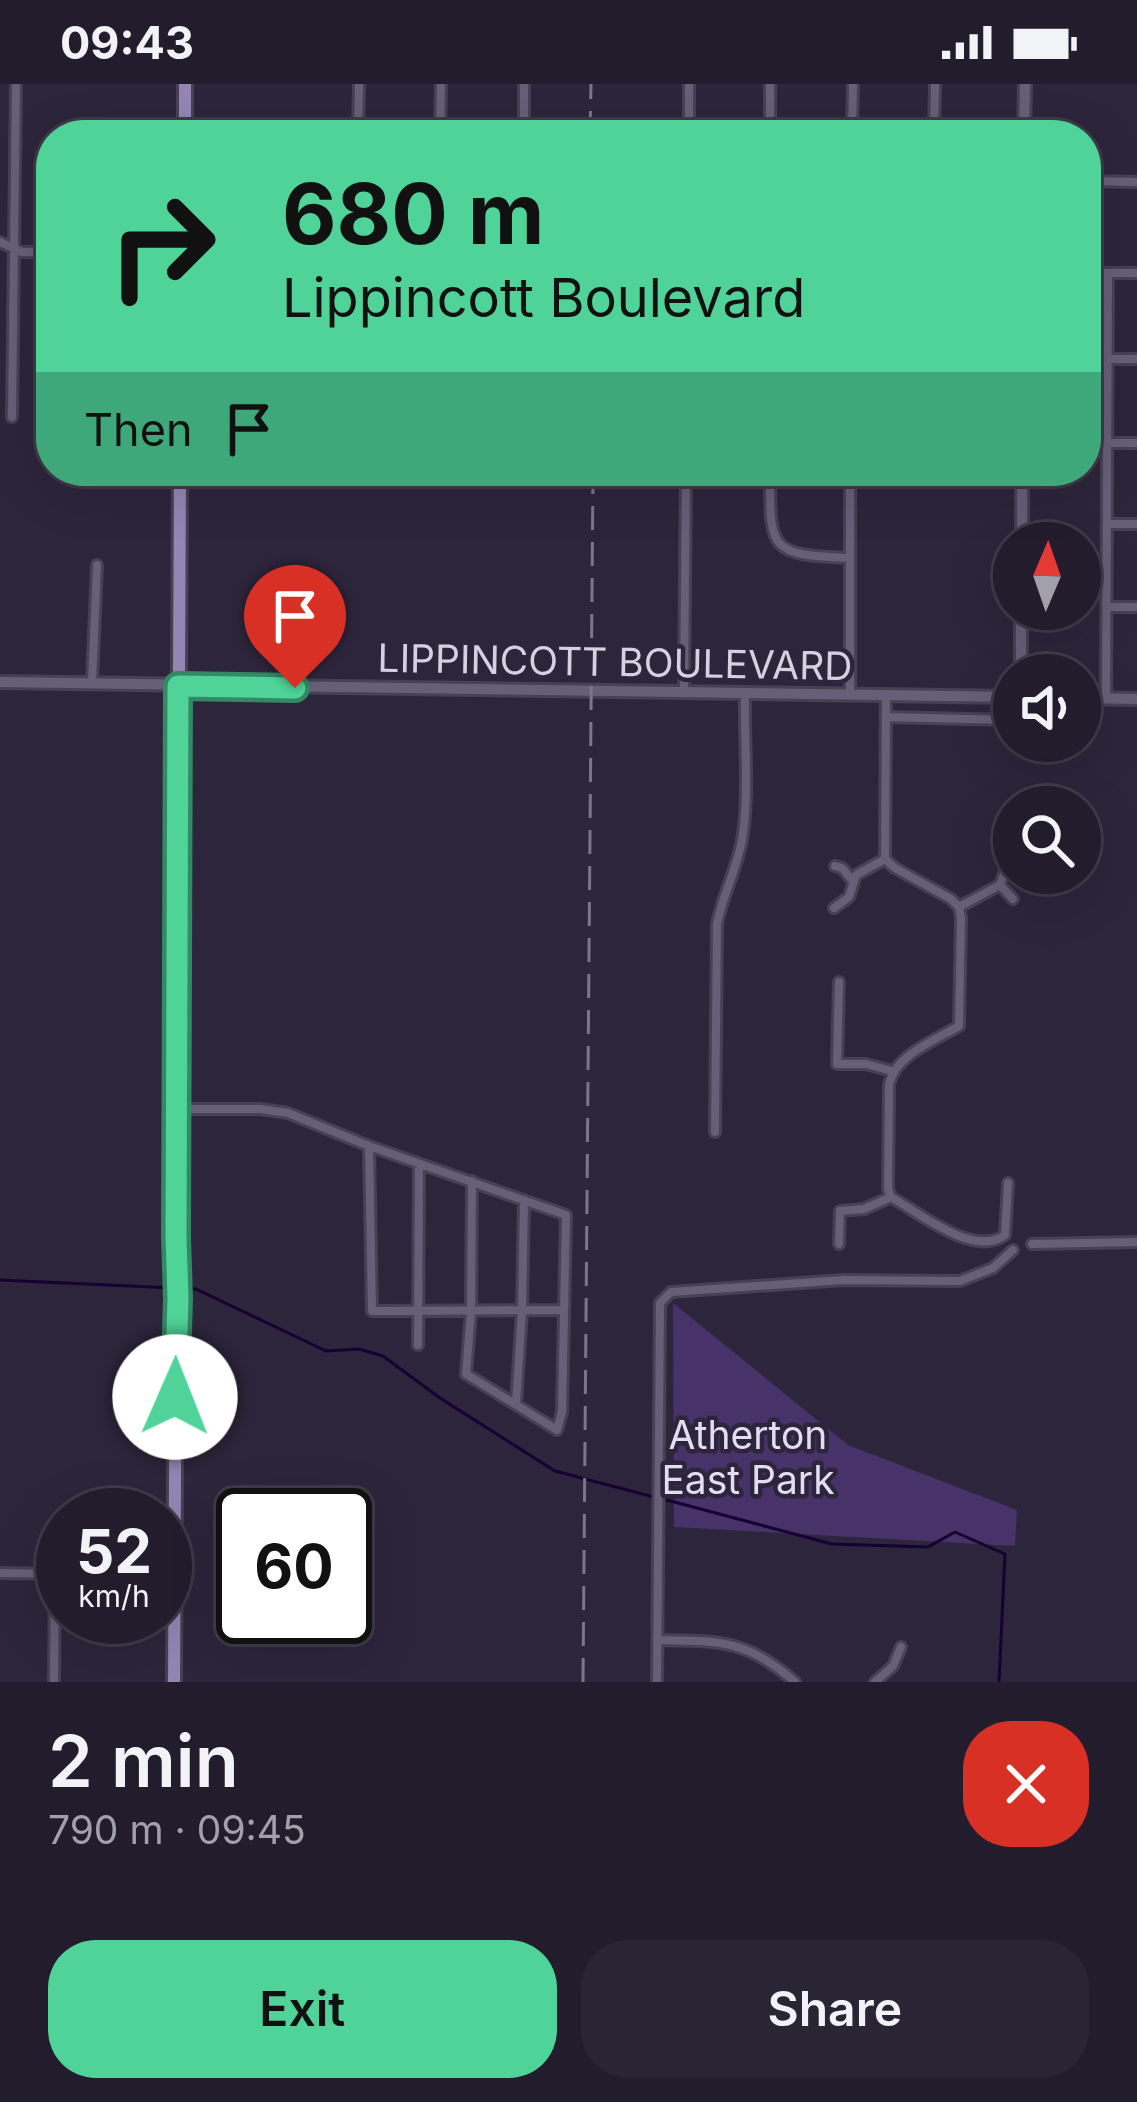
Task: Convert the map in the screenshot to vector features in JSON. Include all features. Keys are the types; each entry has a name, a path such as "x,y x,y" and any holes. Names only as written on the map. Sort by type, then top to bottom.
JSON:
{"main road":[{"path":"184,120 185,84"},
{"path":"173,1488 178,1299 180,486"},
{"path":"173,1644 174,1682"}],"street":[{"path":"12,417 16,84"},
{"path":"358,120 359,84"},
{"path":"440,120 441,84"},
{"path":"524,84 524,120"},
{"path":"688,84 689,120"},
{"path":"770,84 770,120"},
{"path":"852,120 853,84"},
{"path":"934,84 934,120"},
{"path":"1024,120 1025,84"},
{"path":"1101,181 1137,182"},
{"path":"0,242 22,252 36,252"},
{"path":"1101,273 1137,273"},
{"path":"1106,698 1108,273"},
{"path":"1108,359 1137,359"},
{"path":"1107,443 1137,443"},
{"path":"684,693 686,486"},
{"path":"770,486 771,533 778,543 807,557 850,559"},
{"path":"850,486 850,695"},
{"path":"1022,486 1022,522"},
{"path":"1107,524 1137,524"},
{"path":"92,685 97,565"},
{"path":"1107,607 1137,607"},
{"name":"LIPPINCOTT BOULEVARD","path":"0,682 993,697"},
{"path":"715,1132 717,924 744,832 745,694"},
{"path":"886,696 885,859 951,899 961,919 959,1026 892,1071 888,1189 891,1197 969,1240 998,1240 1005,1234 1008,1183"},
{"path":"1101,698 1137,699"},
{"path":"885,717 993,720"},
{"path":"834,908 849,897 854,877 885,859"},
{"path":"835,866 854,877"},
{"path":"958,907 993,888"},
{"path":"1009,894 1013,899"},
{"path":"839,982 837,1064 866,1064 892,1071"},
{"path":"176,1109 260,1109 288,1114 566,1215 562,1412 557,1430 466,1374 472,1181"},
{"path":"369,1146 372,1311 563,1310"},
{"path":"418,1345 419,1164"},
{"path":"839,1244 840,1211 864,1209 891,1197"},
{"path":"516,1405 524,1200"},
{"path":"1032,1244 1137,1242"},
{"path":"657,1682 660,1304 665,1296 843,1280 960,1281 993,1268 1013,1250"},
{"path":"0,1573 36,1574"},
{"path":"657,1640 716,1641 744,1647 795,1682"},
{"path":"54,1682 56,1644"},
{"path":"875,1682 893,1666 901,1647"}],"green space":[{"name":"Atherton East Park","path":"673,1303 848,1445 1017,1510 1015,1546 674,1527"}],"waterway":[{"path":"0,1280 173,1288"},
{"path":"182,1288 196,1289 326,1351 359,1349 383,1356 555,1471 654,1497"},
{"path":"663,1499 832,1544 928,1547 955,1532 1005,1554 999,1682"}],"railway":[{"path":"590,120 591,84"},
{"path":"583,1682 593,486"}],"route":[{"path":"175,1397 178,686 295,688"}]}
